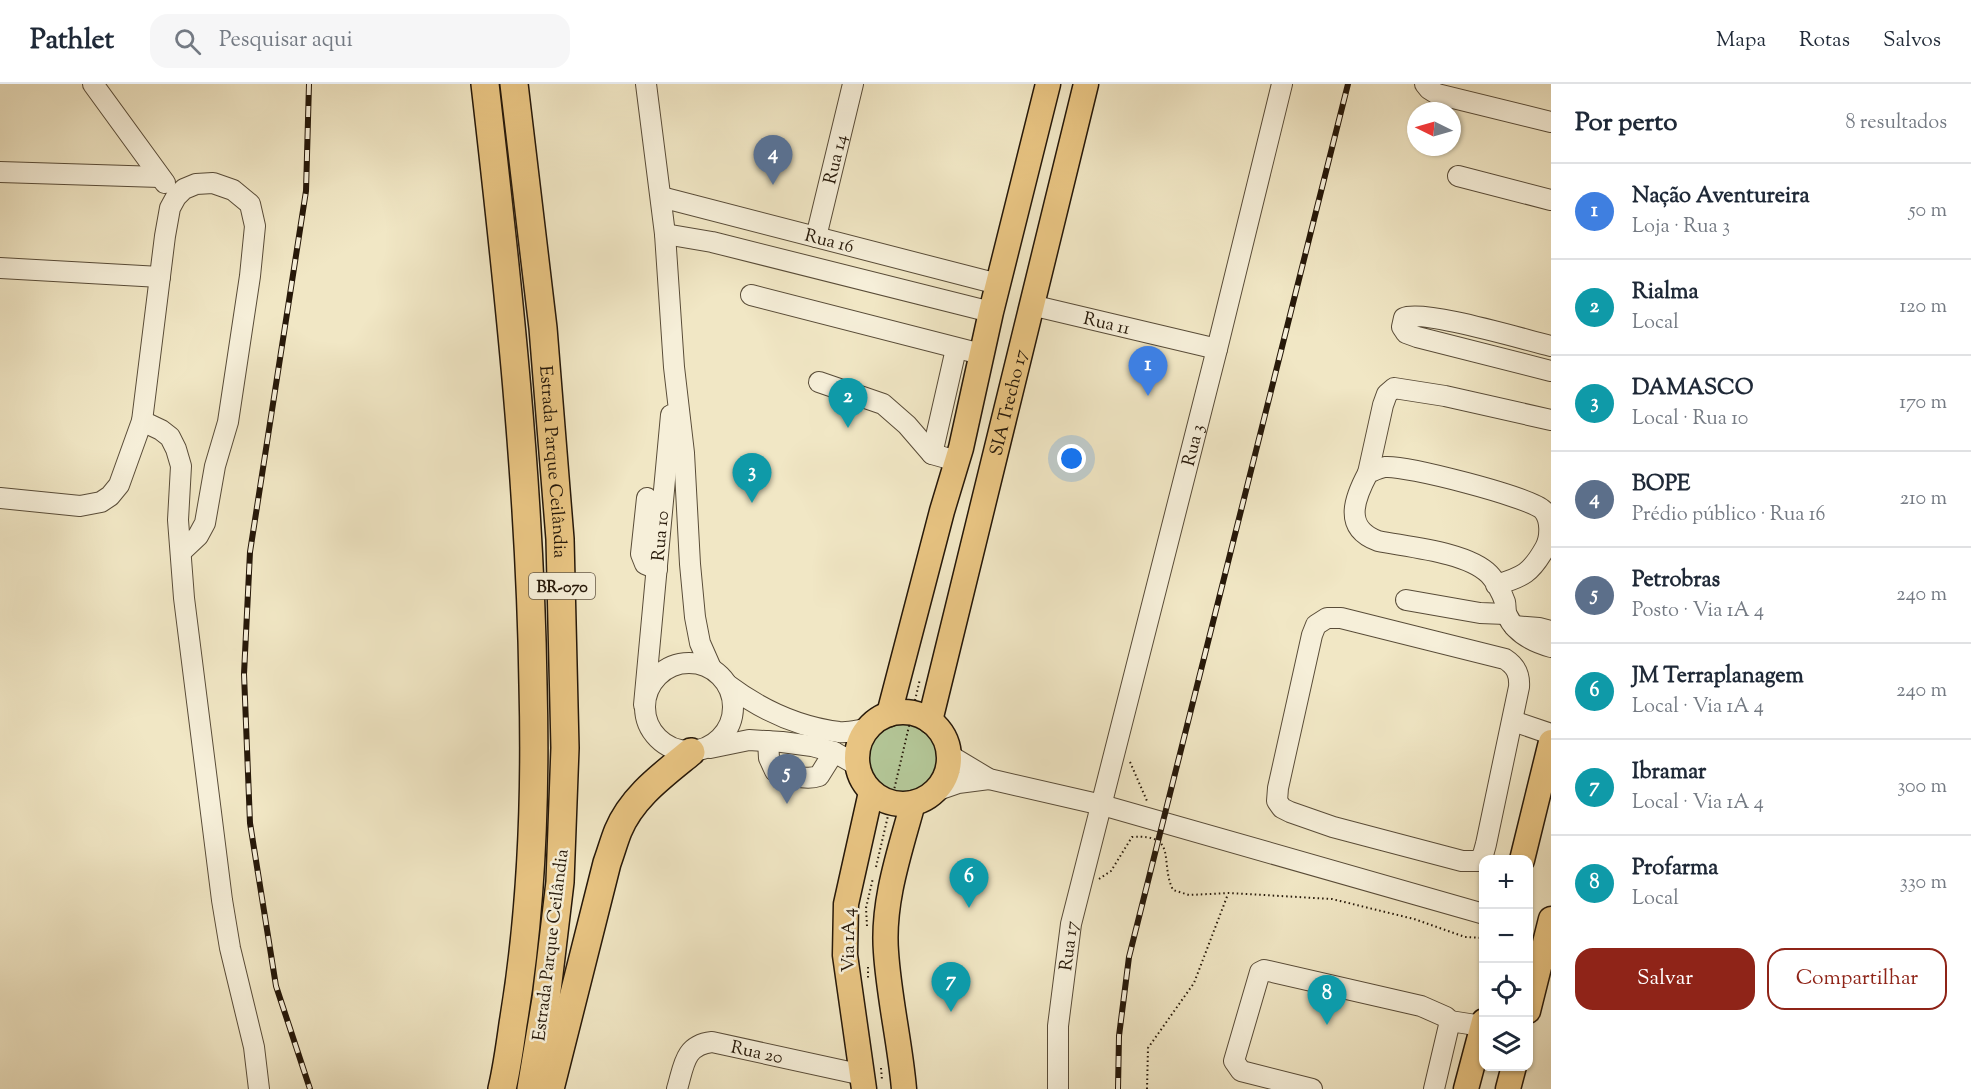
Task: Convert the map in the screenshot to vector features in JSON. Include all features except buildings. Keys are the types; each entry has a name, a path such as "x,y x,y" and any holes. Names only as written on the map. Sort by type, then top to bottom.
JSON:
{"highway":[{"name":"Estrada Parque Ceilândia","path":"485,84 516,378 529,557 535,742 531,887 518,993 502,1089"},
{"name":"Estrada Parque Ceilândia","path":"514,84 543,328 561,539 565,748 560,882 546,999 531,1089"},
{"path":"550,1089 607,863 618,830 633,806 654,783 699,750"}],"main road":[{"name":"SIA Trecho 17","path":"890,714 959,454 991,312 1048,84"},
{"name":"SIA Trecho 17","path":"930,721 1086,84"},
{"path":"1041,109 1060,122 1077,123"},
{"path":"1033,142 1049,141 1070,150"},
{"path":"959,454 994,454"},
{"path":"912,713 930,721 943,736 949,755 945,775 935,791 925,799 913,803 890,803 871,792 862,779 857,765 859,746 867,729 890,714 912,713"},
{"path":"1523,855 1551,742"},
{"name":"Via 1A 4","path":"863,1082 845,955 846,904 871,792"},
{"name":"Via 1A 4","path":"904,1089 902,1058 885,951 890,899 899,852 913,803"},
{"path":"1533,995 1547,952 1550,923"},
{"path":"1466,1089 1478,1059"}],"street":[{"path":"93,84 176,197"},
{"name":"Rua 10","path":"646,84 665,234 674,367 684,453 695,617 700,642 711,669"},
{"name":"Rua 14","path":"816,237 853,84"},
{"name":"Rua 3","path":"1102,805 1282,84"},
{"path":"1425,84 1437,94 1551,122"},
{"path":"0,172 160,177"},
{"path":"1458,176 1551,200"},
{"path":"0,498 69,505 101,502 110,496 119,485 142,421 170,208 184,189 196,184 213,183 233,190 250,204 255,226 250,276 228,422 215,466 205,523 198,536 181,552"},
{"name":"Rua 16","path":"661,197 998,284"},
{"path":"712,242 709,232 710,224 716,216 727,214"},
{"name":"Rua 16","path":"665,234 712,242 991,312"},
{"path":"0,268 160,277"},
{"path":"955,303 970,300 975,293 975,284 967,276"},
{"path":"751,295 981,354"},
{"name":"Rua 11","path":"1031,304 1217,349"},
{"path":"1551,346 1443,320 1409,315 1402,323 1403,331 1417,337 1551,371"},
{"path":"932,454 956,349"},
{"name":"Rua 10","path":"644,705 668,456 674,367"},
{"path":"819,382 883,404 907,425 932,454 959,454"},
{"path":"1551,420 1445,396 1394,388 1387,394 1383,405 1368,473 1356,495 1354,516 1360,530 1367,537 1451,555 1488,572 1504,602 1510,620 1534,642 1551,647"},
{"path":"142,421 170,437 180,466 178,520 184,598 222,900 230,948 254,1047 259,1089"},
{"path":"1368,473 1384,467 1409,469 1526,500 1544,511 1549,520 1550,531 1548,544 1536,564 1515,579 1496,585"},
{"path":"646,498 641,554 645,564 657,569"},
{"path":"1406,600 1480,613 1551,631"},
{"path":"1328,618 1341,618 1505,659 1514,664 1520,681 1513,721 1486,844 1483,855 1478,861 1462,861 1333,826 1290,812 1282,808 1277,801 1312,635 1316,626 1328,618"},
{"path":"699,750 719,740 724,734 733,714 733,699 728,685 721,676 697,663 682,663 667,668 655,677 647,691 644,705 646,720 652,734 663,744 676,751 699,750 749,740 768,741 812,746 834,752 857,765"},
{"path":"728,685 763,708 790,719 840,732 867,729"},
{"path":"1513,721 1551,734"},
{"path":"768,741 769,758 775,771 803,777 819,776 834,752"},
{"path":"949,755 989,779 1102,805 1479,913"},
{"path":"935,791 958,783 989,779"},
{"name":"Rua 17","path":"1058,1089 1058,1026 1071,924 1102,805"},
{"path":"1312,1089 1241,1071 1234,1061 1260,972 1264,970 1421,1006 1450,1021 1479,1025"},
{"path":"1434,1089 1450,1021"},
{"name":"Rua 20","path":"677,1089 686,1056 700,1043 712,1042 863,1082"}],"path":[{"path":"1119,738 1155,820"},
{"path":"1080,890 1111,871 1132,837 1148,836 1158,840 1166,851 1167,879 1173,890 1189,895 1229,894 1332,900 1414,919 1465,936 1479,937"},
{"path":"1147,1089 1148,1048 1194,983 1229,894"}],"green space":[{"path":"903,718 918,721 931,730 940,743 943,758 940,773 931,786 918,795 903,798 888,795 875,786 866,773 863,758 866,743 875,730 888,721"}],"railway":[{"path":"309,84 306,191 250,552 244,674 250,823 276,986 310,1089"},
{"path":"1118,1089 1119,1036 1129,957 1348,84"}],"place":[{"name":"BOPE","path":"773,185"},
{"name":"Nação Aventureira","path":"1148,396"},
{"name":"Rialma","path":"848,428"},
{"name":"DAMASCO","path":"752,503"},
{"name":"Petrobras","path":"787,804"},
{"name":"JM Terraplanagem","path":"969,908"},
{"name":"Ibramar","path":"951,1012"},
{"name":"Profarma","path":"1327,1025"}]}
